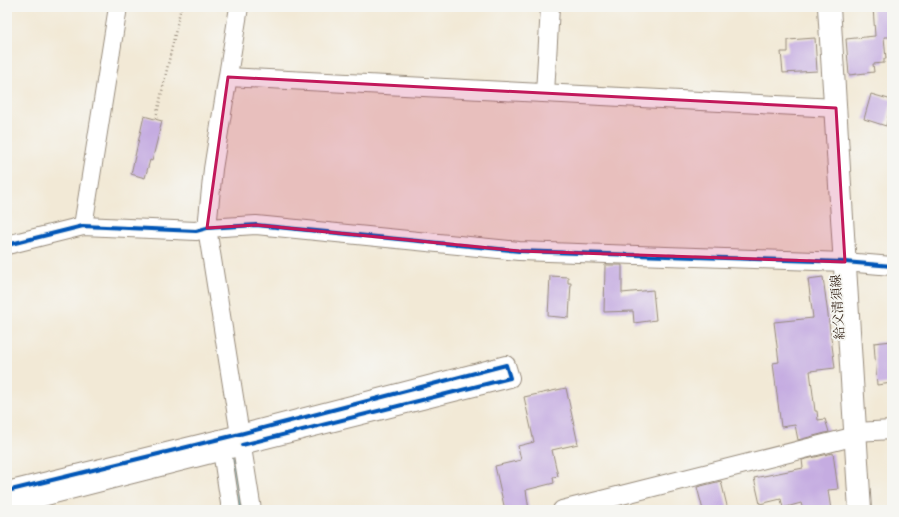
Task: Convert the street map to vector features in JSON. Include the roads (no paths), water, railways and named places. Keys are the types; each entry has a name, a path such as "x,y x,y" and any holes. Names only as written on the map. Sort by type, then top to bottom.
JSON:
{"main road":[{"name":"給父清須線","path":"829,7 860,510"}],"street":[{"path":"83,226 118,7"},
{"path":"239,7 213,169 207,228 235,446 252,510"},
{"path":"545,93 550,7"},
{"path":"228,77 836,108"},
{"path":"7,245 83,226 196,231 207,228 256,225 519,251 845,262 892,266"},
{"path":"7,491 235,446 506,365 510,378 235,446 7,506"},
{"path":"562,510 856,434 892,430"},
{"path":"231,510 235,446"}],"waterway":[{"path":"231,452 240,510"}]}
